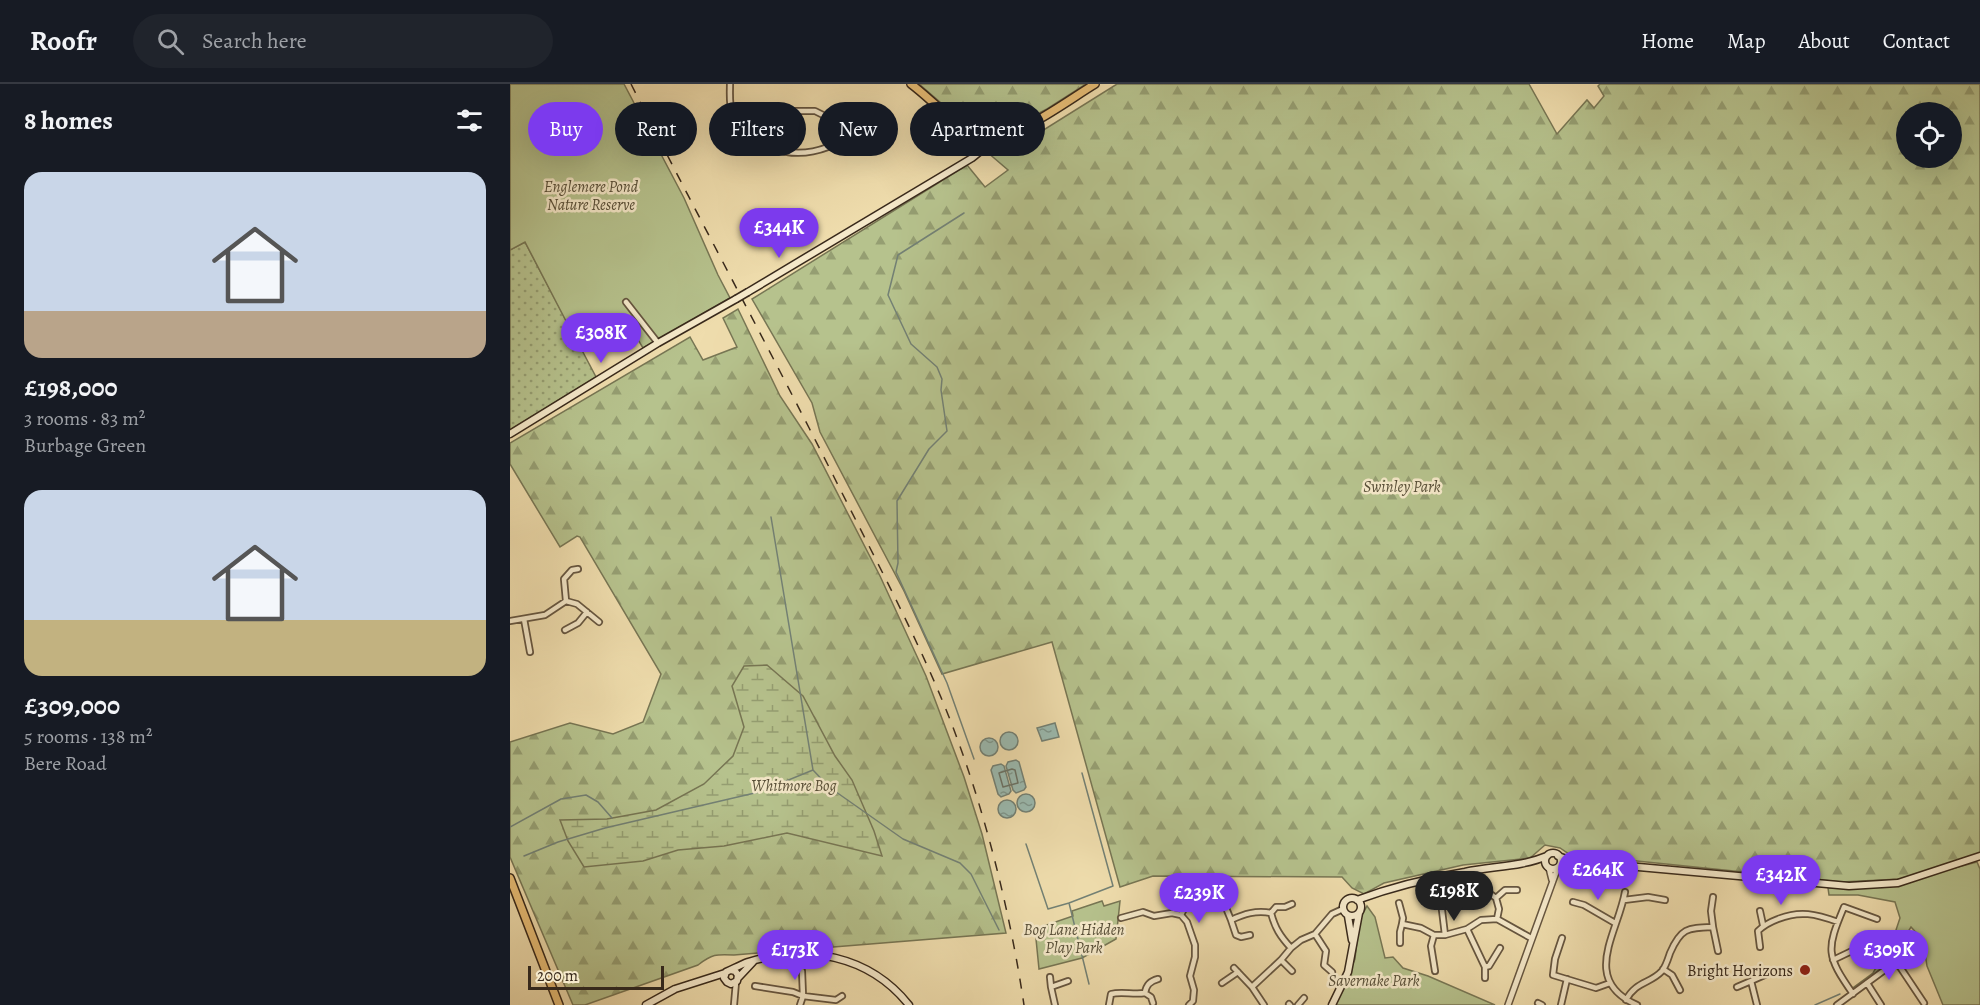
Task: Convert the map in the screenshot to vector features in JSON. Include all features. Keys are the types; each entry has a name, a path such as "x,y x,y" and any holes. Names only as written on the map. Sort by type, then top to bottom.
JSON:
{"main road":[{"path":"911,84 933,102"},
{"path":"1045,114 1095,84"},
{"path":"510,434 658,343 736,299 974,156"},
{"path":"1353,946 1348,916 1343,909 1346,900 1351,898 1357,900 1465,872 1533,862 1551,854 1572,861 1849,886 1898,883 1980,856"},
{"path":"1547,856 1545,861 1549,868"},
{"path":"1558,856 1560,860 1558,866"},
{"path":"1533,862 1554,869 1572,861"},
{"path":"510,878 559,1005"},
{"path":"1348,916 1354,916 1381,892"},
{"path":"1332,1005 1348,972 1360,910 1357,900"},
{"path":"646,1005 675,989 716,978 756,960 809,955 849,961 873,972 898,992 909,1005"},
{"path":"703,980 732,981 756,960"},
{"path":"735,971 732,981 724,978 728,972 735,971"}],"street":[{"path":"730,84 731,102"},
{"path":"806,111 815,111 825,117 832,135 828,147 806,152"},
{"path":"626,302 658,343"},
{"path":"566,601 564,579 572,570 578,569"},
{"path":"512,620 545,615 566,601 577,604 599,622"},
{"path":"566,630 578,623 587,612"},
{"path":"524,619 530,652"},
{"path":"1508,1005 1558,866"},
{"path":"1549,868 1552,881"},
{"path":"1496,898 1505,890 1517,890"},
{"path":"1476,892 1489,893 1496,898 1499,909 1497,919"},
{"path":"1625,892 1606,955 1606,970 1610,983 1626,1000 1636,1005"},
{"path":"1581,895 1575,902 1616,923"},
{"path":"1624,900 1648,897 1665,900"},
{"path":"1713,897 1711,911 1718,951"},
{"path":"1442,902 1445,935"},
{"path":"1216,906 1224,903 1236,936 1250,935"},
{"path":"1399,903 1403,918 1400,943"},
{"path":"1181,915 1184,904"},
{"path":"1271,913 1276,907 1292,904"},
{"path":"1853,994 1833,960 1830,950 1832,937 1845,907 1877,919"},
{"path":"1252,987 1291,948 1301,940 1315,934 1332,914 1343,909"},
{"path":"1231,921 1245,914 1263,911 1271,913"},
{"path":"1760,911 1763,925"},
{"path":"1120,918 1143,912 1154,916 1172,913 1181,915 1187,922 1196,945 1190,976 1194,990 1191,1003 1198,1005"},
{"path":"1271,913 1279,934 1291,948"},
{"path":"1760,947 1758,931 1763,925 1786,916 1809,913 1838,922"},
{"path":"1402,924 1421,928 1434,935 1445,935 1467,929 1481,920 1497,919 1531,938"},
{"path":"1626,1000 1636,986 1653,978 1663,969 1676,940 1683,931 1694,927 1713,927"},
{"path":"1467,929 1485,967 1485,978"},
{"path":"1315,934 1326,951 1324,965 1332,972"},
{"path":"1434,935 1431,946 1435,971"},
{"path":"1562,938 1555,959 1553,975 1596,988 1610,983"},
{"path":"1833,960 1856,950 1861,939"},
{"path":"1838,1005 1905,955 1901,943"},
{"path":"1485,967 1489,966 1500,948"},
{"path":"1281,960 1292,971"},
{"path":"1896,961 1924,1003"},
{"path":"1663,969 1672,975 1680,990"},
{"path":"1222,983 1236,970 1252,987 1264,1005"},
{"path":"800,1005 803,996 802,971"},
{"path":"1737,987 1769,973"},
{"path":"1050,977 1055,1005"},
{"path":"1145,993 1146,986 1158,979"},
{"path":"1561,1005 1567,979"},
{"path":"732,981 734,1005"},
{"path":"1051,987 1068,981"},
{"path":"1751,981 1757,1005"},
{"path":"1867,983 1881,1005"},
{"path":"755,986 836,1000 842,996"},
{"path":"1109,1005 1111,994 1145,993 1151,997 1153,1003"}],"green space":[{"name":"Englemere Pond Nature Reserve","path":"510,84 624,84 633,102 615,102 615,156 662,156 730,298 643,348 628,323 580,348 525,242 510,250"},
{"path":"919,84 1086,84 1045,110 1045,102 940,102"},
{"name":"Swinley Park","path":"1117,84 1529,84 1557,134 1587,100 1594,108 1604,96 1598,86 1600,84 1980,84 1980,853 1901,879 1841,882 1569,854 1560,848 1545,845 1530,858 1463,865 1384,883 1364,894 1352,888 1342,877 1153,876 1120,887 1052,642 942,674 904,591 820,432 812,403 752,299 967,165 985,187 1008,170 992,156 1045,156 1045,129"},
{"path":"525,242 596,377 510,430 510,250"},
{"name":"Whitmore Bog","path":"738,309 780,396 812,444 880,576 926,676 964,777 982,834 1006,933 718,955 698,965 585,1005 573,1005 510,857 510,742 570,723 613,734 643,722 661,674 580,537 577,536 560,547 510,464 510,443 690,337 703,360 737,347 723,318"},
{"path":"767,665 803,696 835,756 852,780 882,856 787,833 724,846 678,850 643,861 584,867 568,841 560,820 607,819 656,810 704,784 733,756 744,727 732,686 744,666"},
{"path":"1977,862 1980,869 1980,1005 1943,1005 1927,966 1923,940 1911,927 1901,943 1905,953 1858,990 1850,990 1873,973 1893,939 1900,918 1895,902 1858,895 1829,895 1828,888 1898,883"},
{"name":"Bog Lane Hidden Play Park","path":"1102,901 1104,906 1120,901 1116,939 1082,958 1039,969 1035,929 1073,916 1072,911"},
{"name":"Savernake Park","path":"1367,906 1375,917 1385,958 1393,957 1403,968 1428,976 1495,1005 1335,1005 1355,959 1359,921"}],"water":[{"path":"1055,723 1059,737 1042,741 1037,728"},
{"path":"1009,732 1015,735 1018,741 1015,747 1009,750 1003,747 1000,741 1003,735"},
{"path":"989,738 995,741 998,747 995,753 989,756 983,753 980,747 983,741"},
{"path":"1016,760 1019,762 1026,787 1016,793 1006,766 1008,762"},
{"path":"1001,764 1004,766 1011,791 1001,797 991,770 993,766"},
{"path":"1026,794 1032,797 1035,803 1032,809 1026,812 1020,809 1017,803 1020,797"},
{"path":"1007,800 1013,803 1016,809 1013,815 1007,818 1001,815 998,809 1001,803"}],"waterway":[{"path":"964,213 898,255 888,295 911,344 937,367 942,379 941,390 947,431 929,449 897,501 898,563 896,572 947,683 974,759"},
{"path":"771,517 813,770 829,787 903,839 960,863 971,874 999,930"},
{"path":"524,856 558,842 605,828 759,792 813,770"},
{"path":"1069,903 1113,886 1082,773"},
{"path":"510,827 561,799 586,795 598,802 612,818"},
{"path":"1026,844 1048,909 1069,903 1089,984"},
{"path":"1815,1005 1840,994"}],"railway":[{"path":"631,84 879,565 936,686 962,751 984,822 1003,896 1024,1005"}],"place":[{"name":"Bright Horizons","path":"1805,970"}]}
